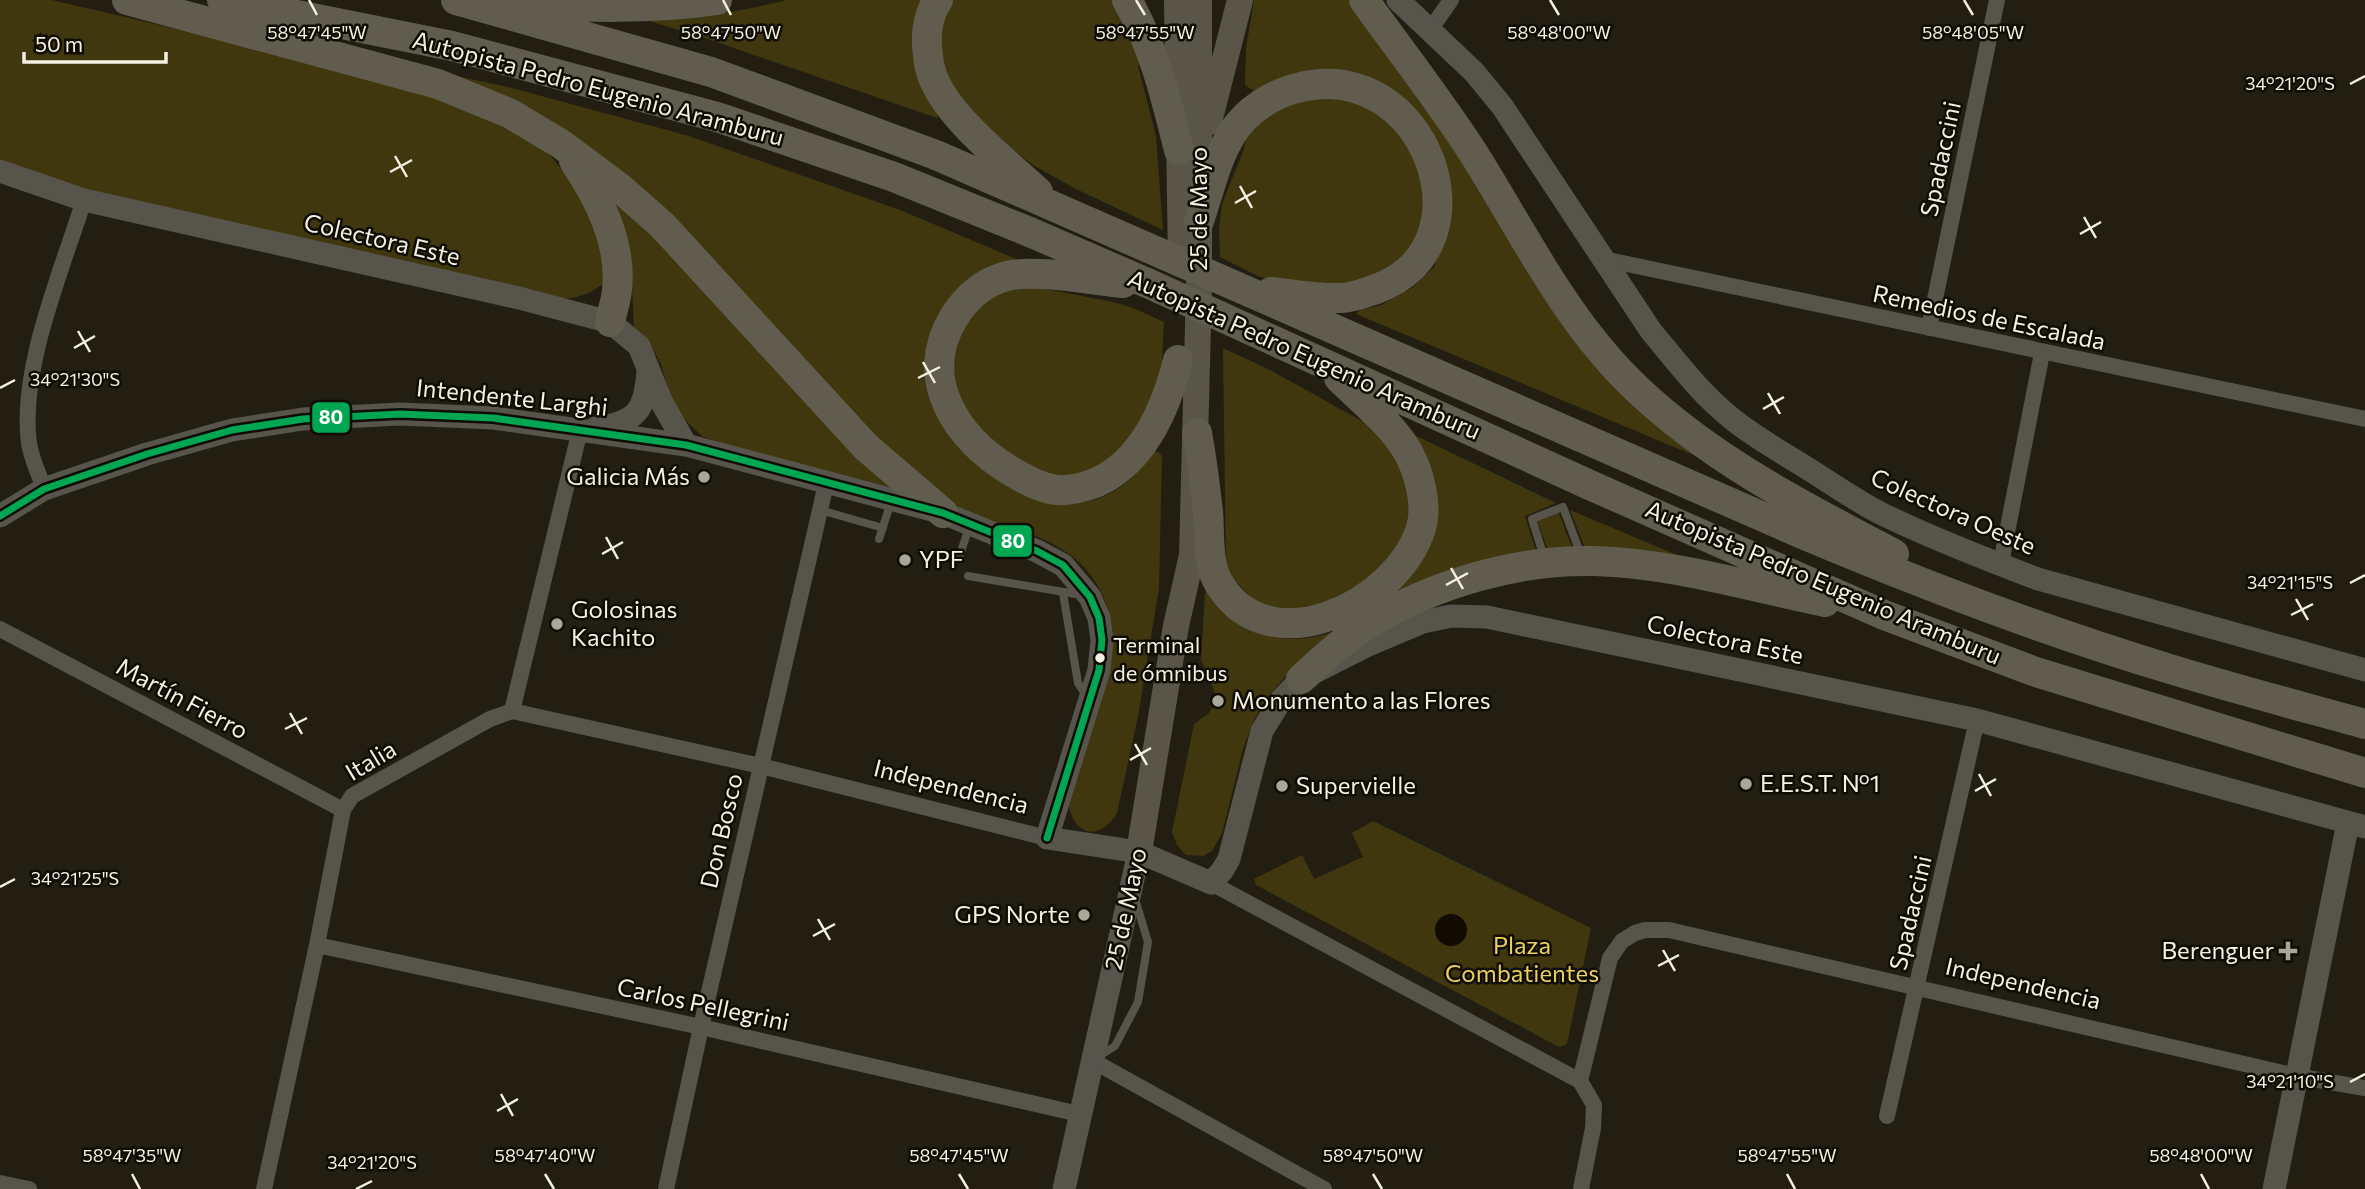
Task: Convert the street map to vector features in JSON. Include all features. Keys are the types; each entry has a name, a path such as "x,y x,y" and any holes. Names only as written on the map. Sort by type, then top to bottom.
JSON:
{"highway":[{"path":"127,0 438,84 511,114 561,144 620,188 662,225 866,447 956,518"},
{"name":"Autopista Pedro Eugenio Aramburu","path":"222,0 452,46 717,117 894,177 1154,286 1592,486 1884,615 2033,671 2365,773"},
{"path":"462,1 596,7 686,5 717,0"},
{"path":"938,0 930,18 927,42 930,69 948,104 967,126 1054,206"},
{"path":"1127,0 1146,36 1189,157"},
{"path":"1364,0 1471,150 1573,316 1637,389 1724,459 1802,506 1998,612"},
{"name":"Autopista Pedro Eugenio Aramburu","path":"462,1 711,72 936,155 1904,577 1998,612 2169,669 2365,724"},
{"path":"1199,221 1232,132 1262,103 1286,91 1312,84 1335,83 1376,95 1393,107 1412,129 1426,153 1435,178 1438,205 1434,229 1425,249 1408,271 1389,284 1341,298 1236,287"},
{"path":"561,144 590,184 604,213 613,244 617,288 610,322"},
{"path":"1154,286 1037,274 1008,276 986,284 963,303 951,321 942,345 939,372 943,396 955,421 975,445 997,463 1042,486 1062,491 1087,487 1112,476 1132,457 1152,431 1170,393 1178,360"},
{"path":"1197,433 1204,468 1212,562 1219,583 1240,607 1270,621 1292,624 1325,617 1359,602 1380,587 1411,552 1422,526 1419,477 1407,450 1395,435 1324,363"},
{"path":"1301,679 1338,645 1409,602 1482,576 1546,564 1583,562 1664,569 1884,615"}],"main road":[{"name":"25 de Mayo","path":"1139,852 1176,626 1192,555 1197,433 1199,221 1189,157 1177,0"},
{"name":"25 de Mayo","path":"1176,626 1174,557 1179,427 1178,360 1199,0"},
{"path":"1189,157 1240,0"}],"street":[{"name":"Colectora Oeste","path":"1398,0 1474,72 1502,106 1651,331 1706,396 1762,440 1877,512 2038,579 2365,670"},
{"path":"1430,30 1451,0"},
{"name":"Spadaccini","path":"1929,328 1997,0"},
{"name":"Colectora Este","path":"0,171 84,200 551,306 610,322 639,346 670,419 686,445"},
{"path":"44,489 29,444 28,410 35,352 84,200"},
{"name":"Remedios de Escalada","path":"1603,260 2365,419"},
{"path":"2001,563 2042,353"},
{"path":"512,711 580,430 612,426 630,419 640,408 646,394 648,368"},
{"name":"Intendente Larghi","path":"0,516 44,489 147,454 232,430 303,419 400,414 493,418 686,445 956,518"},
{"name":"Don Bosco","path":"666,1189 826,484"},
{"path":"956,518 1037,551 1063,565 1090,597 1099,618 1102,640 1099,670 1047,838"},
{"name":"Colectora Este","path":"1210,883 1229,859 1262,731 1281,700 1301,679 1366,646 1423,622 1451,616 1487,617 1977,720 2357,825"},
{"name":"Martín Fierro","path":"0,629 343,810"},
{"name":"Independencia","path":"512,711 761,766 1047,838 1139,852 1210,883 1580,1082 1610,958 1622,940 1635,933 1645,930 1670,930 2296,1076 2365,1088"},
{"name":"Italia","path":"264,1189 343,810 352,796 490,719 512,711"},
{"name":"Spadaccini","path":"1887,1116 1977,720"},
{"path":"2274,1189 2296,1076 2357,825"},
{"name":"25 de Mayo","path":"1064,1189 1139,852"},
{"name":"Carlos Pellegrini","path":"317,945 701,1027 1079,1114"},
{"path":"1093,1061 1324,1189"},
{"path":"1580,1082 1594,1105 1593,1128 1581,1189"},
{"path":"0,1183 29,1189"}],"lane":[{"path":"879,539 892,499"},
{"path":"1546,564 1532,519 1563,508 1583,562"},
{"path":"820,510 883,528"},
{"path":"956,518 959,558"},
{"path":"968,576 1090,597"},
{"path":"1063,593 1078,683 1089,700"},
{"path":"1093,1061 1115,1046 1138,1002 1148,942 1131,886"}],"green space":[{"path":"0,0 52,0 198,34 406,85 508,124 550,155 572,183 609,247 603,284 580,296 554,299 83,191 0,159"},
{"path":"787,0 930,0 939,113 937,118 642,19 715,14"},
{"path":"949,0 1118,0 1145,54 1138,66 1156,136 1163,230 1074,188 1033,165 990,133 947,90 938,44"},
{"path":"1254,0 1357,0 1427,101 1698,457 1356,314 1360,310 1381,305 1412,288 1434,267 1451,213 1444,170 1389,93 1261,96 1245,85 1246,48"},
{"path":"395,63 508,87 689,136 900,210 1026,263 958,301 939,418 969,458 993,476 1047,498 1063,501 1086,502 1106,495 1131,479 1155,451 1162,457 1159,588 1138,717 1117,813 1110,822 1095,831 1081,828 1075,822 1068,802 1109,669 1112,646 1111,624 1106,605 1087,571 1054,545 962,510 918,480 664,214"},
{"path":"1326,91 1398,119 1431,188 1407,265 1345,287 1260,277 1220,257 1222,204 1244,149 1247,132 1271,108"},
{"path":"613,198 645,223 895,488 734,448 702,436 685,420 672,402 661,364 649,342 634,327 631,269"},
{"path":"1030,286 1113,302 1164,322 1161,381 1139,427 1092,479 1039,478 973,436 946,363 959,323 995,293"},
{"path":"1223,348 1270,370 1371,426 1398,461 1413,508 1395,561 1318,614 1262,609 1226,571"},
{"path":"1410,433 1556,503 1525,516 1538,558 1332,642 1283,679 1254,720 1243,749 1222,833 1212,851 1203,856 1186,855 1177,845 1172,832 1194,724 1209,713 1216,702 1201,660 1205,595 1208,586 1255,629 1262,634 1276,637 1300,639 1325,634 1350,625 1374,610 1395,593 1413,572 1425,550 1432,527 1427,496"},
{"path":"1570,510 1696,563 1587,553"},
{"path":"1559,513 1574,553 1551,558 1537,521"},
{"name":"Plaza Combatientes","path":"1373,821 1591,928 1567,1044 1559,1047 1256,885 1254,879 1302,855 1314,879 1363,857 1352,833"}],"shaded area":[{"path":"1451,914 1462,919 1467,930 1462,941 1451,946 1440,941 1435,930 1440,919"}],"transit line":[{"name":"80","path":"0,516 44,489 147,454 232,430 303,419 400,414 493,418 686,445 943,513 1037,551 1063,565 1090,597 1099,618 1102,640 1099,670 1047,838"}],"place":[{"name":"Galicia Más","path":"704,477"},
{"name":"YPF","path":"905,560"},
{"name":"Golosinas Kachito","path":"557,624"},
{"name":"Terminal de ómnibus","path":"1100,658"},
{"name":"Monumento a las Flores","path":"1218,701"},
{"name":"E.E.S.T. Nº1","path":"1746,784"},
{"name":"Supervielle","path":"1282,786"},
{"name":"GPS Norte","path":"1084,915"},
{"name":"Berenguer","path":"2288,951"}]}
